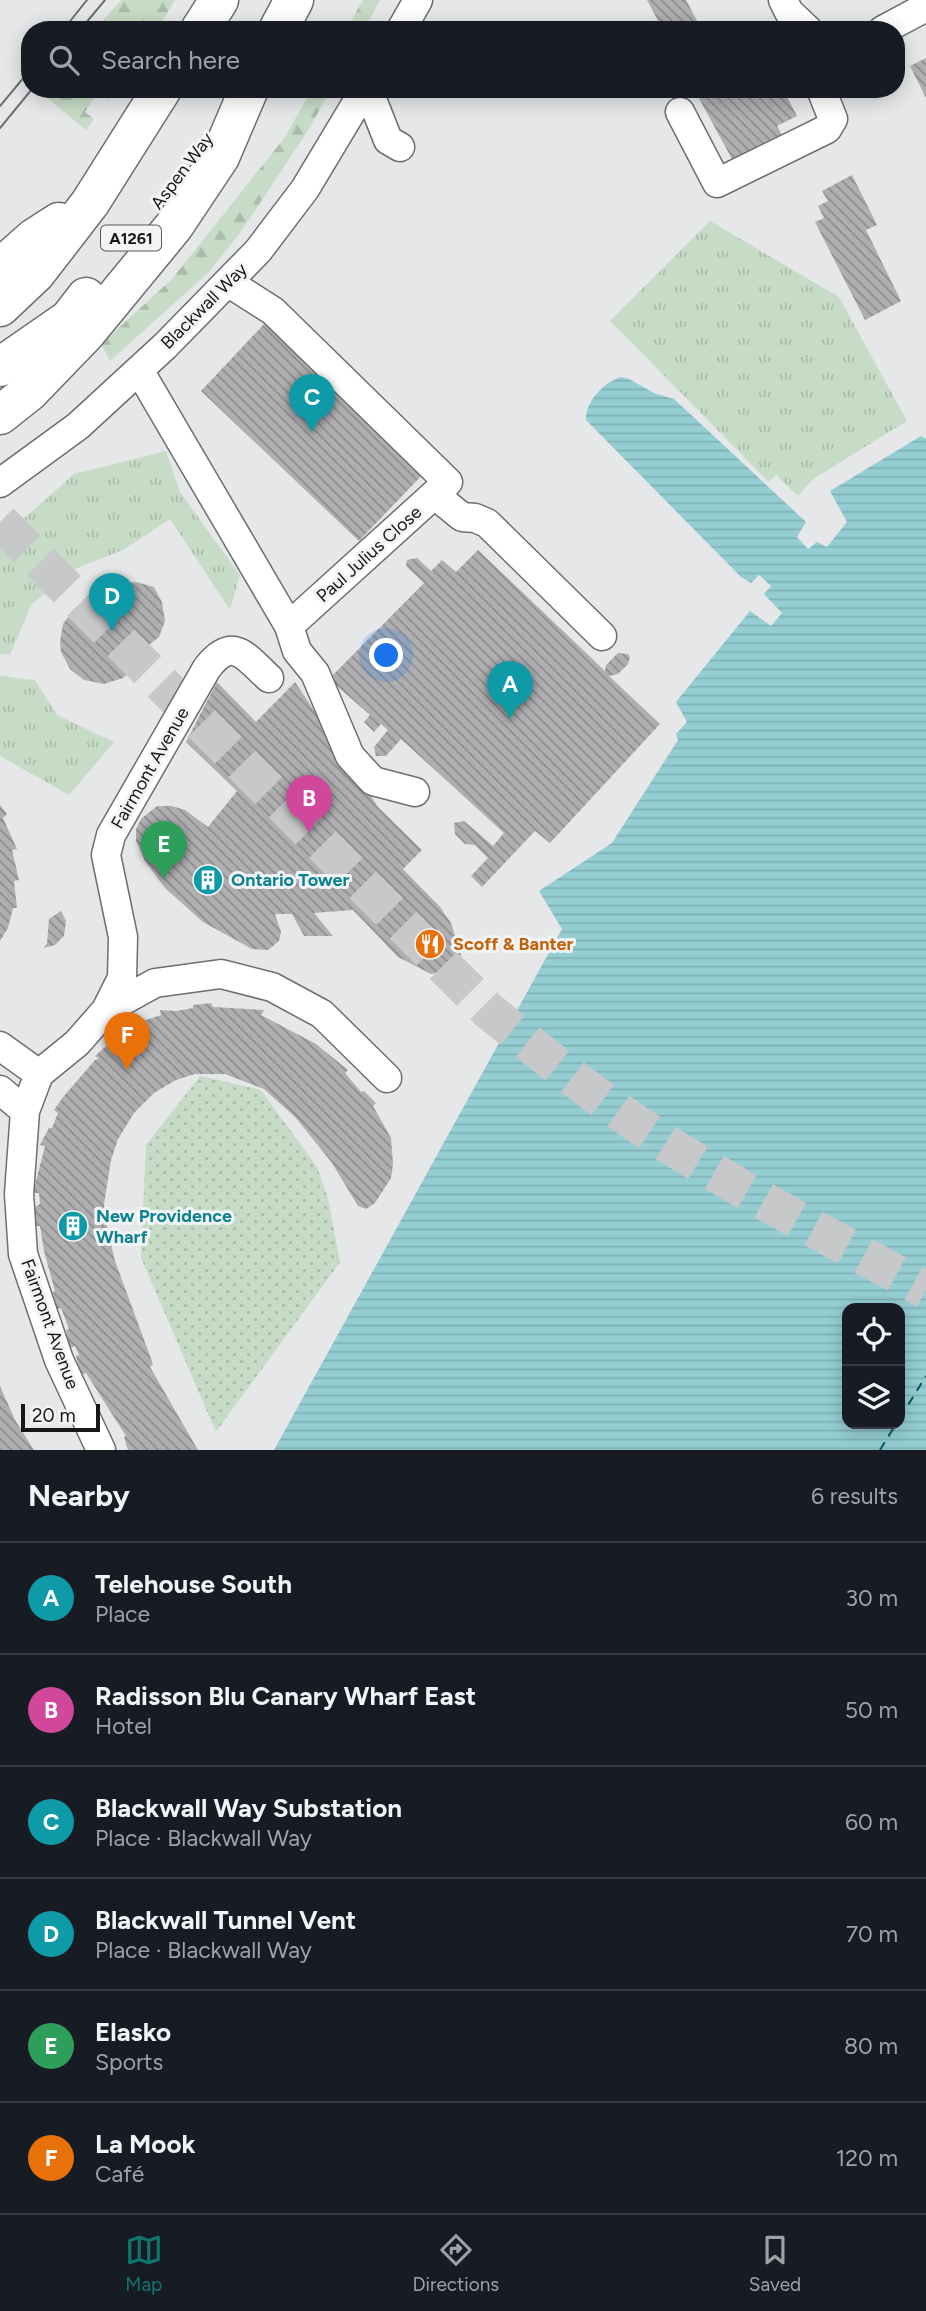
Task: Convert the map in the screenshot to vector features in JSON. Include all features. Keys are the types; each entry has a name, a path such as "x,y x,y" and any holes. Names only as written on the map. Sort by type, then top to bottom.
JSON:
{"highway":[{"path":"206,21 219,0"},
{"path":"283,21 294,0"},
{"name":"A1261","path":"0,307 36,273 90,203 156,98"},
{"name":"Aspen Way","path":"0,367 69,318 239,98"},
{"name":"A1261","path":"0,415 29,392 86,333 174,226 220,157 243,98"},
{"name":"A1261","path":"0,268 34,238 90,203"}],"street":[{"path":"406,21 418,0"},
{"path":"783,0 789,12 798,21"},
{"path":"900,21 926,7"},
{"name":"Blackwall Way","path":"0,483 78,426 229,283 258,251 304,189 360,98"},
{"path":"370,98 388,140 400,147"},
{"path":"680,112 717,183 827,129 832,119 824,98"},
{"name":"Paul Julius Close","path":"229,283 272,311 448,482 289,626"},
{"path":"139,370 289,626 297,651 315,673 350,756 373,781 415,792"},
{"path":"435,495 462,517 487,523 602,636"},
{"name":"Fairmont Avenue","path":"102,1450 59,1360 23,1254 19,1194 25,1111 39,1074 77,1042 106,1010 122,978 123,937 106,855 111,835 206,668 216,657 229,650 246,656 268,678"},
{"path":"106,1010 155,983 221,974 247,980 272,987 322,1014 387,1078"},
{"path":"0,1046 39,1074"},
{"path":"0,1090 25,1111"}],"green space":[{"path":"121,0 175,0 162,21 103,21"},
{"path":"363,0 380,0 369,21 351,21"},
{"path":"47,98 95,98 85,112 94,119 86,130"},
{"path":"307,98 326,98 309,129 240,233 209,272 110,361 101,344 172,279 285,137"},
{"path":"710,221 839,297 907,421 813,479 798,496 776,475 769,482 610,321"},
{"path":"166,451 180,492 240,575 230,610 170,519 125,549 75,569 31,605 10,655 0,654 0,535 28,515 74,474"},
{"path":"0,676 35,680 57,715 114,742 69,795 0,756"},
{"path":"200,1076 261,1090 317,1167 328,1198 340,1262 216,1432 141,1258 146,1145"}],"water":[{"path":"621,377 654,393 674,399 806,522 797,537 808,549 817,542 827,547 847,522 830,491 921,436 926,439 926,1450 274,1450 562,929 539,891 612,843 678,740 676,734 687,722 676,702 750,611 771,626 782,613 764,594 771,586 759,575 751,583 741,577 586,420 592,400 602,388"}],"building":[{"path":"647,0 686,0 697,21 658,21"},
{"path":"926,58 926,98 910,66"},
{"path":"699,98 788,98 797,116 777,126 782,135 733,161"},
{"path":"852,175 877,225 866,230 901,301 865,320 815,222 824,218 818,206 828,201 822,191"},
{"path":"265,323 424,473 359,541 201,391"},
{"path":"478,550 605,671 606,665 618,653 628,654 628,664 618,674 609,676 660,724 550,843 535,831 482,887 471,876 488,858 475,845 465,844 455,834 454,823 464,821 493,846 504,833 401,739 386,756 376,756 374,747 388,730 381,724 374,732 364,722 370,715 329,679 424,583 406,566 407,560 417,558 431,571 442,560 456,572"},
{"path":"136,582 154,587 162,602 165,621 159,637 145,648 138,665 123,678 104,684 84,680 70,669 61,652 63,624 74,609 89,601 108,599 120,584"},
{"path":"217,682 256,722 295,682 378,807 422,850 403,869 440,907 451,923 461,955 448,971 431,974 398,957 353,910 314,913 333,936 304,936 292,914 275,914 281,932 279,941 268,950 252,949 203,922 165,888 145,861 136,841 136,829 141,819 157,806 172,806 185,810 208,827 237,791 186,742"},
{"path":"0,805 7,814 3,818 17,849 12,850 19,880 14,881 17,908 13,908 8,928 0,941"},
{"path":"61,911 66,921 64,936 55,945 44,948 47,943 49,919"},
{"name":"New Providence Wharf","path":"211,1003 213,1007 264,1010 261,1015 316,1044 348,1070 345,1073 361,1092 364,1091 376,1103 373,1106 391,1138 391,1178 375,1203 366,1209 358,1206 332,1163 296,1118 264,1089 225,1074 195,1074 176,1080 154,1093 134,1113 118,1139 111,1160 104,1204 106,1222 115,1261 153,1364 150,1367 198,1450 128,1450 124,1437 126,1436 86,1373 81,1375 76,1356 79,1355 75,1346 70,1348 66,1330 69,1329 61,1308 56,1309 55,1291 40,1226 32,1226 35,1207 40,1204 39,1193 33,1193 45,1146 40,1145 49,1128 52,1128 58,1113 54,1110 95,1060 99,1059 95,1056 114,1039 131,1025 161,1015 160,1010 176,1011"},
{"path":"0,1386 15,1420 34,1450 0,1450"}],"ferry route":[{"path":"905,1410 926,1376"},
{"path":"880,1450 893,1429"}],"tunnel":[{"path":"0,522 489,1011 589,1090 652,1134 753,1195 926,1290"}],"tram line":[{"path":"70,21 87,0"},
{"path":"88,21 105,0"},
{"path":"0,106 21,81"},
{"path":"0,128 25,98"}],"place":[{"name":"Blackwall Way Substation","path":"312,432"},
{"name":"Blackwall Tunnel Vent","path":"112,631"},
{"name":"Telehouse South","path":"510,719"},
{"name":"Radisson Blu Canary Wharf East","path":"309,833"},
{"name":"Elasko","path":"164,879"},
{"name":"Ontario Tower","path":"208,880"},
{"name":"Scoff & Banter","path":"430,944"},
{"name":"La Mook","path":"127,1070"},
{"name":"New Providence Wharf","path":"73,1226"}]}
